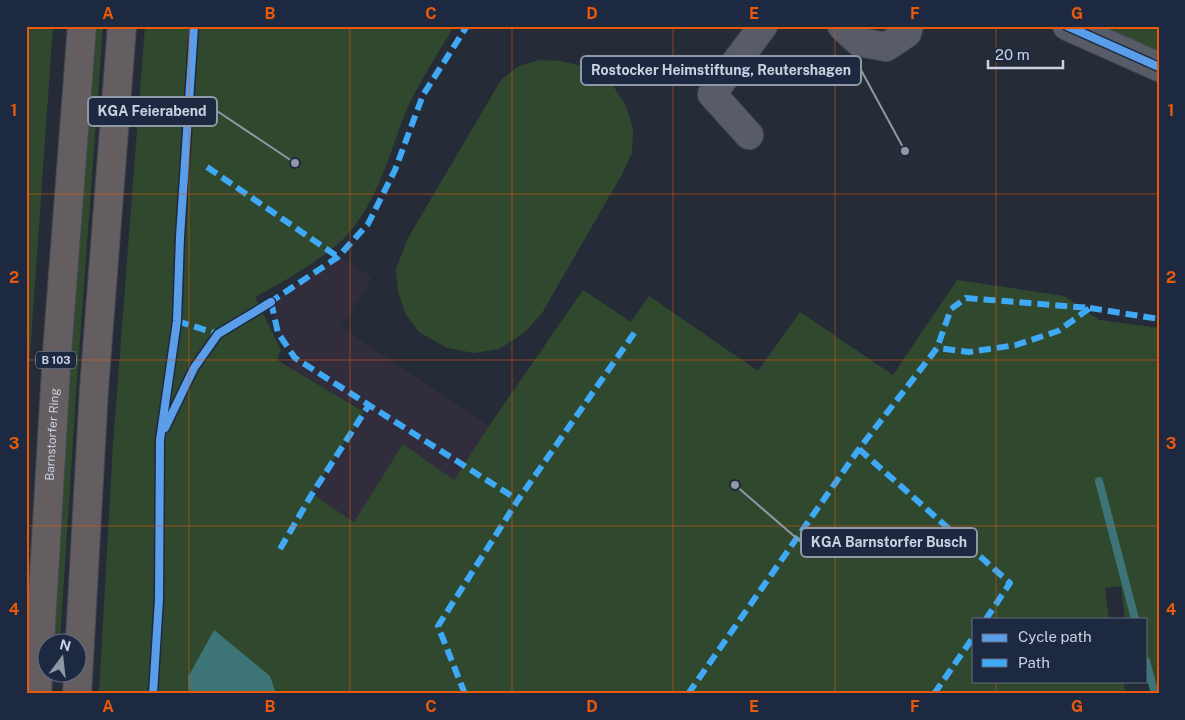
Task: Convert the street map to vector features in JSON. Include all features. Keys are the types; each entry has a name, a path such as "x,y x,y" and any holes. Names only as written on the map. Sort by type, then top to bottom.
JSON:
{"highway":[{"name":"Barnstorfer Ring","path":"37,694 57,353 82,26"},
{"path":"76,694 94,389 122,26"}],"street":[{"path":"749,135 712,94 763,26"},
{"path":"842,26 859,42 886,47 907,33 909,26"},
{"path":"1067,26 1159,67"}],"shaded area":[{"path":"26,26 53,26 26,411"},
{"path":"92,26 103,26 61,632 52,632"},
{"path":"145,26 454,26 429,67 407,109 380,181 363,215 338,244 287,279 255,297 281,350 277,360 364,412 312,494 354,522 403,444 454,480 583,290 631,322 649,296 758,371 800,312 893,375 957,280 1064,296 1099,320 1159,328 1159,694 1157,694 1148,660 1148,618 1125,618 1121,586 1105,588 1109,618 972,618 972,682 1124,682 1125,694 99,694 113,445"},
{"path":"1067,26 1159,26 1159,67"},
{"path":"539,60 561,61 586,67 610,81 625,104 633,128 632,153 621,176 542,313 524,333 499,349 474,353 447,348 419,332 406,315 398,292 396,269 408,238 501,80 519,66"},
{"path":"338,257 372,277 341,327 489,426 454,480 355,522 312,494 364,412 288,366 295,358 278,333 271,302"},
{"path":"214,630 270,676 276,694 189,694 188,677"}],"waterway":[{"path":"1099,481 1135,618"},
{"path":"1148,668 1155,694"}],"marked path":[{"path":"269,303 338,257 368,224 395,170 423,95 467,26"},
{"path":"207,167 338,257"},
{"path":"688,694 859,449 937,348 951,309 966,298 1090,308 1058,331 1016,345 969,352 937,348"},
{"path":"271,302 278,333 295,358 518,500"},
{"path":"1090,308 1159,319"},
{"path":"177,321 218,334"},
{"path":"465,694 438,626 518,500 637,329"},
{"path":"280,549 312,494 369,405"},
{"path":"859,449 1010,583 987,618"},
{"path":"934,694 972,639"}],"cycle path":[{"path":"153,694 159,599 160,440 177,321 180,237 194,26"},
{"path":"1067,26 1159,67"},
{"path":"165,428 194,368 218,334 271,302"}],"place":[{"name":"Rostocker Heimstiftung, Reutershagen","path":"905,151"},
{"name":"KGA Feierabend","path":"295,163"},
{"name":"KGA Barnstorfer Busch","path":"735,485"}]}
